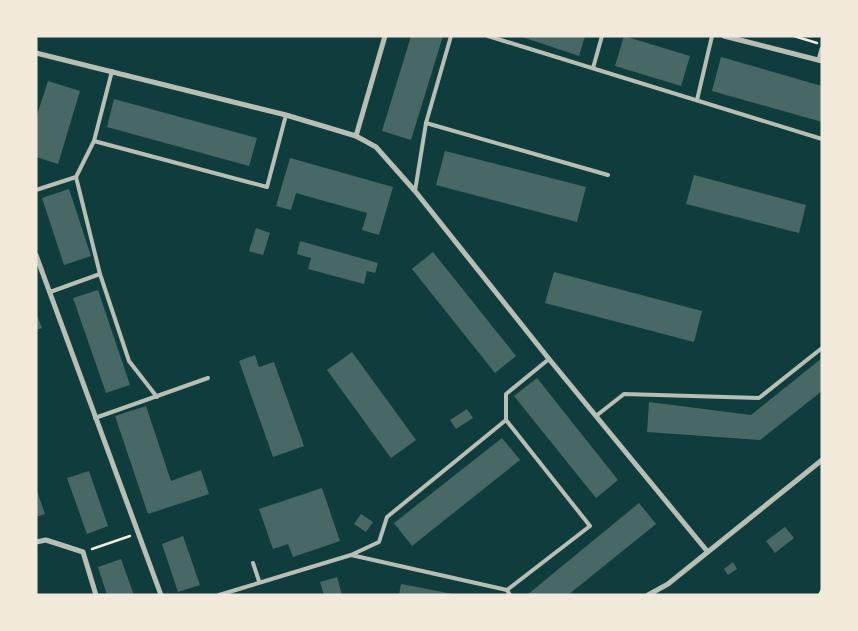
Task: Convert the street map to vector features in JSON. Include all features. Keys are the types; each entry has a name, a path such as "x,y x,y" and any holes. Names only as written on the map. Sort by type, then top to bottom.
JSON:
{"street":[{"path":"356,136 385,36"},
{"path":"724,36 820,60 822,49"},
{"path":"36,53 286,115 356,136 376,147 415,191 549,359 708,551"},
{"path":"36,256 160,595"},
{"path":"648,595 668,584 822,460"},
{"path":"36,542 46,540 84,552 96,595"}],"lane":[{"path":"415,191 426,123 451,36"},
{"path":"488,36 822,139"},
{"path":"593,68 602,36"},
{"path":"697,100 712,36"},
{"path":"112,71 94,141 76,177 100,274 129,361 157,397"},
{"path":"94,141 267,187 286,115"},
{"path":"426,123 608,175"},
{"path":"36,190 76,177"},
{"path":"50,292 100,274"},
{"path":"596,416 624,394 759,398 822,348"},
{"path":"508,590 590,526 506,420 506,394 549,359"},
{"path":"95,418 208,378"},
{"path":"219,595 259,581 351,555 379,542 386,517 506,420"},
{"path":"351,555 508,590"},
{"path":"253,563 259,581"},
{"path":"508,590 510,595"}],"path":[{"path":"794,36 822,44"},
{"path":"84,552 138,534"},
{"path":"819,595 822,590"}],"building":[{"path":"411,36 443,36 411,140 382,131"},
{"path":"519,36 585,36 579,56"},
{"path":"624,36 690,56 681,86 615,66"},
{"path":"721,57 822,86 822,122 712,91"},
{"path":"48,81 80,91 58,164 36,157 36,118"},
{"path":"114,99 257,138 249,166 107,127"},
{"path":"445,151 586,187 577,222 436,185"},
{"path":"290,158 393,187 379,235 362,230 367,213 296,193 291,210 276,206"},
{"path":"694,175 806,205 799,233 686,204"},
{"path":"69,189 91,256 64,265 42,198"},
{"path":"256,228 270,233 263,255 249,251"},
{"path":"300,241 378,263 375,273 367,271 364,284 308,269 311,258 297,254"},
{"path":"433,252 516,356 495,373 412,269"},
{"path":"554,272 702,311 694,342 545,303"},
{"path":"98,290 130,385 106,393 73,298"},
{"path":"36,313 42,328 36,330"},
{"path":"352,352 416,440 391,458 327,370"},
{"path":"255,355 259,367 274,362 304,446 273,457 239,361"},
{"path":"822,358 822,391 760,440 647,432 649,402 751,415"},
{"path":"537,378 618,480 596,498 514,396"},
{"path":"146,406 171,481 201,470 209,494 148,514 115,416"},
{"path":"467,409 473,418 456,429 450,420"},
{"path":"502,438 520,460 412,546 394,523"},
{"path":"89,471 108,526 87,534 67,478"},
{"path":"36,488 45,514 36,517"},
{"path":"322,488 340,541 293,557 288,544 273,549 259,509"},
{"path":"639,503 656,524 568,595 527,595"},
{"path":"361,514 373,522 366,532 354,524"},
{"path":"785,527 794,538 775,553 766,541"},
{"path":"183,536 200,585 178,592 162,544"},
{"path":"121,559 134,595 107,595 98,567"},
{"path":"733,562 737,569 728,575 724,569"},
{"path":"337,577 342,595 324,595 320,582"},
{"path":"401,584 453,594 453,595 399,595"}]}
